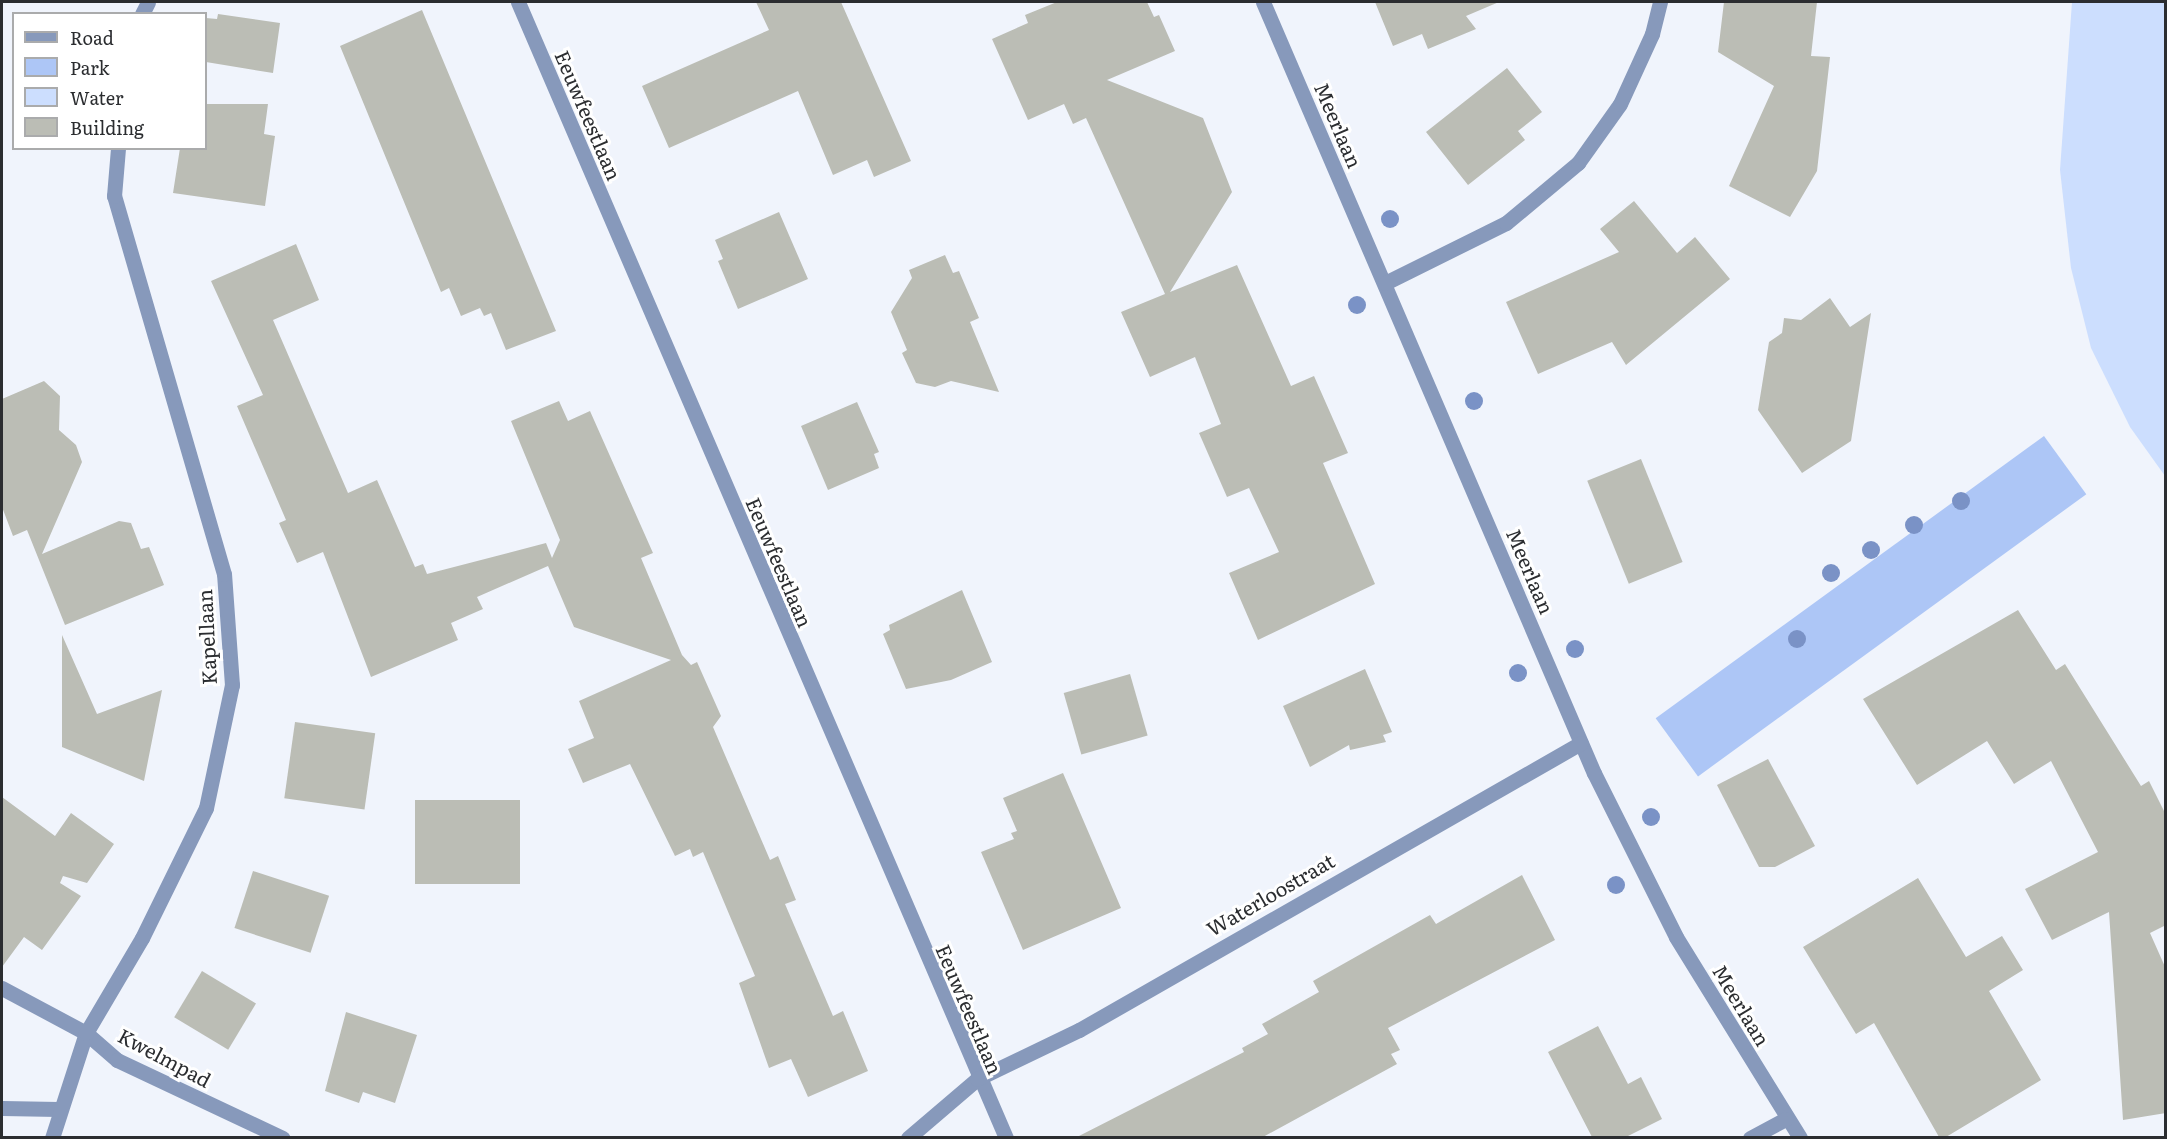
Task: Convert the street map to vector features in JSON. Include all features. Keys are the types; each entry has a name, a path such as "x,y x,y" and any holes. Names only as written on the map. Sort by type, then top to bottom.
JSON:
{"street":[{"name":"Eeuwfeestlaan","path":"518,2 977,1079 1006,1137"},
{"name":"Meerlaan","path":"1263,2 1581,743 1676,937 1785,1119 1800,1137"},
{"path":"1384,283 1506,224 1578,163 1620,105 1652,34 1660,2"},
{"name":"Kapellaan","path":"52,1137 58,1109 86,1033 142,938 206,808 232,685 224,574 114,196 118,150"},
{"name":"Waterloostraat","path":"977,1079 1078,1030 1581,743"},
{"name":"Kwelmpad","path":"2,988 86,1033 117,1060 283,1137"},
{"path":"908,1137 977,1079"},
{"path":"2,1108 58,1109"},
{"path":"1750,1137 1785,1119"}],"green space":[{"path":"2044,436 2086,494 1698,776 1656,718"}],"water":[{"path":"2072,2 2165,2 2165,476 2130,427 2091,348 2071,268 2060,170"}],"building":[{"path":"756,2 841,2 911,161 874,177 867,160 833,175 798,91 669,148 642,86 769,30"},
{"path":"1057,2 1147,2 1154,17 1159,15 1175,51 1107,80 1203,118 1232,192 1170,292 1237,265 1291,386 1314,376 1348,453 1323,463 1375,584 1258,640 1229,573 1279,552 1249,488 1227,497 1199,433 1221,424 1195,357 1150,377 1121,312 1165,294 1086,118 1073,124 1064,104 1028,120 992,39 1028,23 1025,15"},
{"path":"1375,2 1499,2 1466,16 1476,29 1428,49 1422,34 1393,46"},
{"path":"1724,2 1817,2 1811,56 1830,57 1817,171 1790,217 1729,186 1774,86 1718,52"},
{"path":"422,10 556,331 506,350 491,313 484,316 480,308 461,316 449,288 441,292 340,46"},
{"path":"218,14 280,23 273,73 207,62 207,18 217,19"},
{"path":"1507,68 1542,112 1518,131 1525,140 1468,185 1426,132"},
{"path":"207,104 268,104 264,134 275,136 265,206 173,193 180,150 207,150"},
{"path":"1634,201 1677,253 1695,237 1730,279 1626,365 1612,342 1538,374 1506,302 1619,252 1600,229"},
{"path":"779,212 808,279 738,309 718,261 723,259 715,240"},
{"path":"296,244 319,300 273,320 348,493 377,480 415,567 423,564 427,574 546,543 552,558 560,540 511,421 559,401 568,421 590,411 653,553 641,558 682,655 691,665 697,662 721,716 713,727 770,860 778,856 796,900 785,904 833,1016 843,1011 868,1071 808,1097 791,1059 769,1068 739,983 755,976 703,852 693,857 690,849 675,856 630,764 583,783 568,749 594,738 579,701 671,660 574,627 548,566 477,597 483,609 451,623 458,640 371,677 323,552 297,563 279,523 286,520 237,406 263,395 211,281"},
{"path":"945,255 953,273 959,271 979,318 970,322 999,392 951,381 935,387 916,383 902,353 907,350 891,312 912,278 909,270"},
{"path":"1830,298 1850,327 1871,313 1851,441 1802,473 1758,410 1769,342 1782,333 1784,318 1801,320"},
{"path":"44,381 60,396 59,430 76,445 82,462 42,554 119,521 131,523 141,549 149,547 164,585 65,625 27,530 13,536 2,507 2,399"},
{"path":"857,402 879,452 874,454 879,468 828,490 801,426"},
{"path":"1641,459 1683,562 1629,584 1587,481"},
{"path":"962,590 992,662 951,680 906,689 883,634 890,630 889,625"},
{"path":"2018,610 2056,670 2065,664 2141,786 2149,781 2166,815 2166,925 2150,933 2166,969 2166,1113 2123,1120 2109,912 2052,940 2025,889 2098,852 2051,761 2014,784 1987,741 1917,785 1863,699"},
{"path":"62,635 97,714 162,690 144,781 62,747"},
{"path":"1365,669 1392,732 1383,735 1386,742 1350,750 1349,745 1310,767 1283,706"},
{"path":"1130,674 1148,736 1081,755 1064,693"},
{"path":"295,722 375,733 364,810 284,798"},
{"path":"1768,759 1815,846 1775,867 1759,867 1717,785"},
{"path":"1063,773 1121,908 1023,950 981,852 1014,839 1011,833 1017,831 1003,798"},
{"path":"2,797 55,836 71,813 114,844 87,883 63,876 60,883 81,896 42,950 24,937 2,967"},
{"path":"415,800 520,800 520,884 415,884"},
{"path":"253,871 329,896 311,953 234,928"},
{"path":"1522,875 1555,940 1388,1028 1400,1050 1391,1054 1397,1064 1263,1137 1077,1137 1244,1052 1242,1048 1268,1034 1262,1024 1319,992 1313,981 1430,915 1436,924"},
{"path":"1918,878 1966,957 2002,936 2023,970 1989,991 2041,1080 1946,1137 1939,1137 1874,1023 1856,1034 1803,947"},
{"path":"202,971 256,1003 228,1050 174,1017"},
{"path":"346,1012 417,1035 395,1103 363,1092 359,1103 325,1091"},
{"path":"1598,1026 1628,1084 1641,1077 1662,1119 1626,1137 1592,1137 1548,1052"}]}
